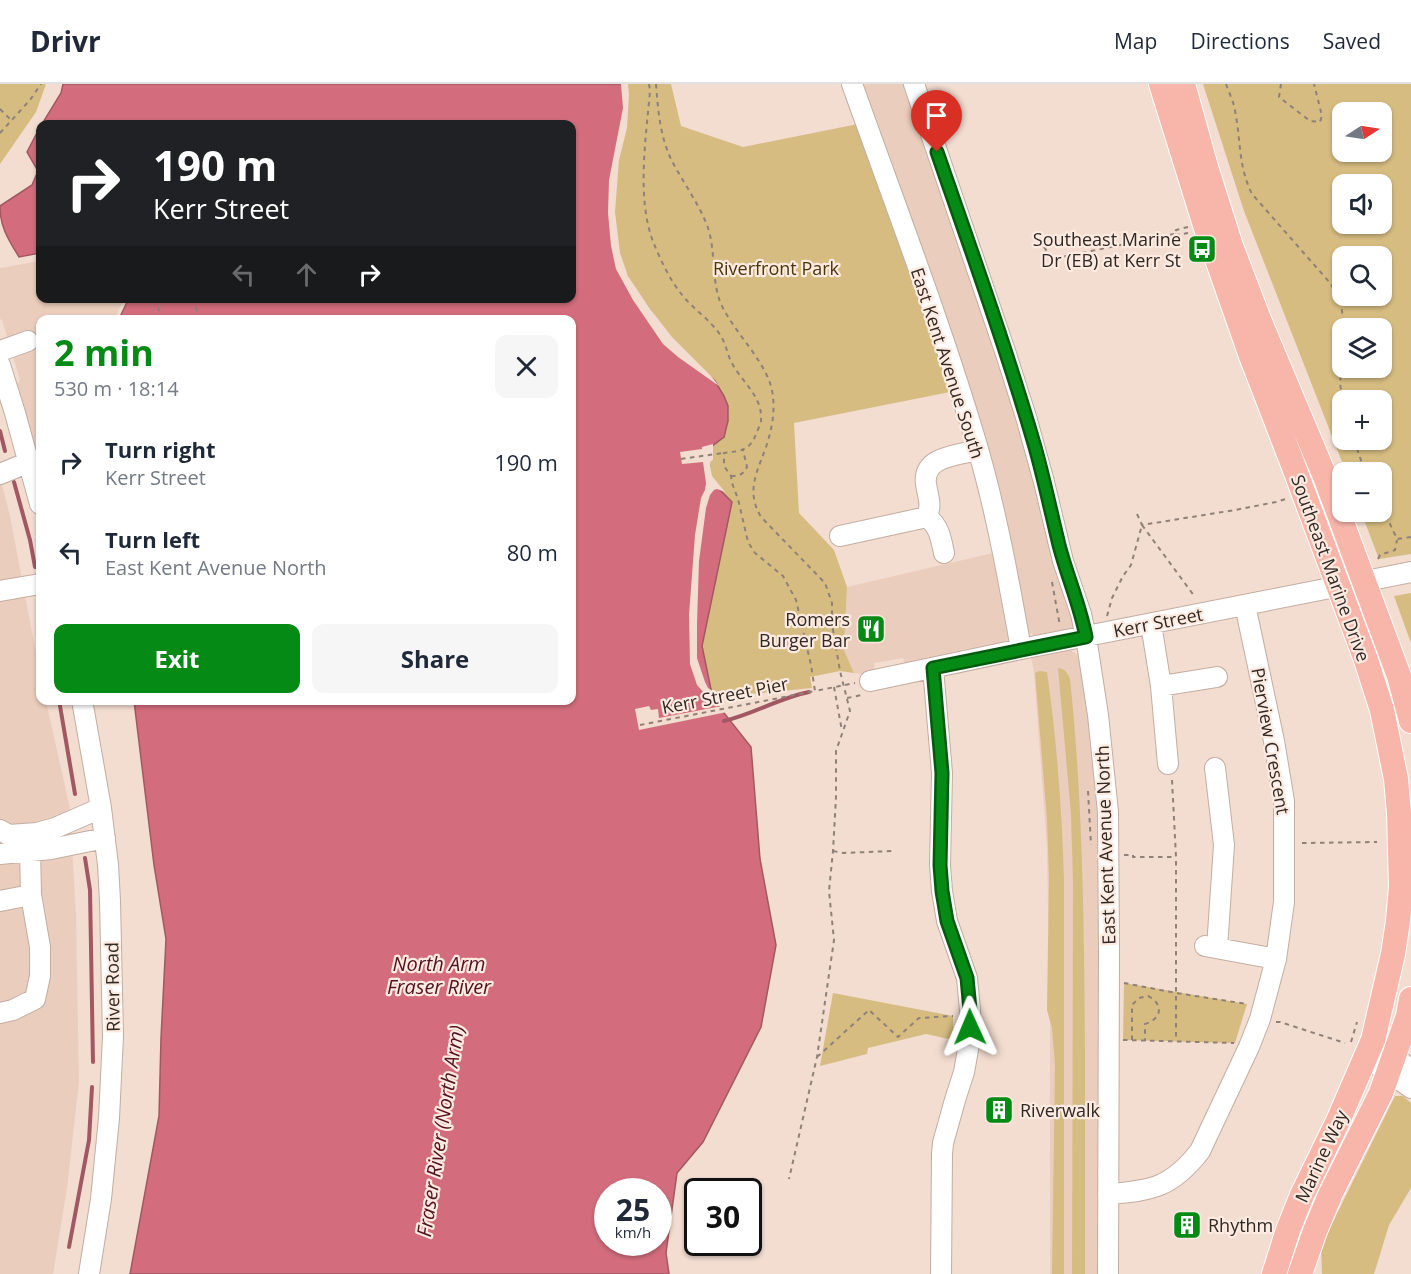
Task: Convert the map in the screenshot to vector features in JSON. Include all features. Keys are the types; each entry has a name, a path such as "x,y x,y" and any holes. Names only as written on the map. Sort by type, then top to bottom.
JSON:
{"main road":[{"name":"Southeast Marine Drive","path":"1161,84 1205,225 1251,356 1366,660 1382,710 1396,779 1400,813 1401,887 1393,954 1361,1041"},
{"name":"Southeast Marine Drive","path":"1183,84 1231,246 1260,322 1326,479 1399,676 1411,721"},
{"path":"1398,1066 1410,1014"},
{"name":"Marine Way","path":"1274,1274 1302,1195 1338,1121 1361,1041"},
{"name":"Marine Way","path":"1300,1274 1331,1193 1382,1092 1398,1066"}],"street":[{"name":"East Kent Avenue South","path":"852,84 953,370 978,450 995,515 1021,649"},
{"name":"East Kent Avenue North","path":"914,84 1026,417 1061,553 1086,637 1098,715 1107,812 1108,1274"},
{"path":"0,351 28,341"},
{"path":"0,365 36,489"},
{"path":"927,516 930,508 926,473 931,465 949,456 978,450"},
{"path":"0,474 29,462"},
{"path":"840,536 927,516"},
{"path":"927,516 940,532 944,553"},
{"name":"Kerr Street","path":"870,681 1411,572"},
{"path":"0,591 36,585"},
{"name":"Pierview Crescent","path":"1108,1194 1142,1191 1158,1186 1175,1178 1200,1151 1249,1047 1260,1019 1276,959 1284,902 1284,801 1274,741 1245,605"},
{"path":"1151,624 1161,686 1168,764"},
{"path":"933,668 942,773 940,865 942,891 947,921 967,978 970,1010 969,1044 964,1072 942,1154 941,1274"},
{"path":"1161,686 1216,676"},
{"name":"River Road","path":"83,705 105,838 110,901 113,1036 108,1129 101,1199 89,1274"},
{"path":"1215,768 1224,845 1211,947 1276,959"},
{"path":"0,830 9,835 38,833 100,808"},
{"path":"0,854 51,849 105,838"},
{"path":"0,1013 13,1010 35,999 40,976 40,947 31,895 30,850"},
{"path":"0,901 31,895"},
{"path":"1361,1041 1398,1066 1411,1088"}],"path":[{"path":"0,134 41,84"},
{"path":"649,84 643,172 647,214 654,243 682,295 723,339 734,366 751,388 759,404 761,421 754,441 743,450 681,459"},
{"path":"656,84 663,138 670,158 708,228 720,302 763,369 771,386 774,404 773,423 752,489 755,507 761,517 825,583 832,603 832,624 850,711 836,751 834,851 829,891 834,940 817,1057 789,1179"},
{"path":"1226,84 1235,109 1239,153 1245,181 1252,194 1331,284 1341,303 1343,318"},
{"path":"1281,84 1279,97 1310,121 1320,122 1322,116 1314,84"},
{"path":"0,109 12,121"},
{"path":"1174,234 1176,230 1188,227"},
{"path":"1044,248 1052,260 1190,232"},
{"path":"731,476 745,473 747,467 743,450"},
{"path":"724,453 724,466 731,476 748,542 755,554 783,576 796,600 815,691"},
{"path":"1142,525 1235,510 1276,502 1293,496"},
{"path":"1137,514 1142,525 1199,602"},
{"path":"1378,559 1380,555 1395,550 1397,539 1389,522"},
{"path":"1107,616 1112,598 1131,565 1142,525"},
{"path":"1397,539 1411,537"},
{"path":"1055,595 1060,626 1067,627"},
{"name":"Kerr Street Pier","path":"640,725 844,684"},
{"path":"834,687 843,731"},
{"path":"1168,764 1172,774 1176,857 1176,1041"},
{"path":"1088,784 1091,844"},
{"path":"1302,843 1377,842"},
{"path":"834,851 843,853 893,851"},
{"path":"1124,855 1176,857"},
{"path":"1124,983 1247,1004"},
{"path":"1148,996 1149,988"},
{"path":"1132,1040 1132,1005 1139,998 1148,996 1156,1001 1159,1010 1154,1021 1146,1024 1145,1041"},
{"path":"817,1057 869,1010 898,1036 919,1018 953,1016"},
{"path":"1275,1022 1345,1043"},
{"path":"1123,1040 1235,1043"}],"shaded area":[{"path":"862,84 905,84 994,342 1073,610 1074,626 1070,631 1037,637 1028,632 1025,627"},
{"path":"36,262 36,303 122,303 117,315 36,315 36,451 17,385 20,380 0,319 0,268"},
{"path":"0,477 10,516 36,653 36,705 47,705 70,809 76,917 79,1082 67,1188 53,1274 0,1274"},
{"path":"993,553 1009,635 1006,644 961,650 955,656 905,665 903,658 874,663 875,672 869,675 854,673 844,650 847,587"},
{"path":"1071,650 1079,658 1089,704 1095,756 1100,843 1101,1274 1050,1274 1047,848 1031,656"}],"green space":[{"path":"0,84 46,84 36,112 0,164"},
{"name":"Riverfront Park","path":"625,84 671,84 681,126 743,147 858,124 950,392 794,423 799,513 834,550 847,587 844,650 854,673 840,671 810,677 812,688 731,696 718,693 708,688 697,658 711,447 724,437 670,339 628,278 617,254 613,210"},
{"path":"1203,84 1411,84 1411,554 1379,559 1365,522 1392,522 1392,462 1342,462 1337,450 1392,450 1392,390 1332,390 1332,436 1244,211"},
{"path":"1411,593 1411,643 1394,596"},
{"path":"1058,668 1066,671 1070,679 1080,817 1085,1001 1085,1274 1072,1274 1073,882 1071,814"},
{"path":"1047,672 1051,698 1063,855 1064,1274 1052,1274 1055,1065 1052,1028 1047,1010 1049,878 1047,819 1035,673"},
{"path":"1124,983 1247,1004 1235,1043 1123,1040"},
{"path":"833,993 953,1016 953,1040 926,1034 868,1048 867,1054 820,1066"},
{"path":"1395,1096 1403,1096 1411,1103 1411,1188 1389,1225 1374,1274 1322,1274 1321,1246"}],"water":[{"name":"North Arm Fraser River","path":"63,84 625,84 626,95 615,168 613,210 617,254 628,278 670,339 715,381 728,406 728,421 724,437 711,447 709,471 713,483 732,502 702,646 713,699 751,747 760,859 776,945 761,1027 703,1142 677,1173 672,1209 672,1178 594,1178 594,1256 666,1256 669,1274 130,1274 159,1116 166,939 154,865 134,705 576,705 576,315 121,315 127,303 576,303 576,120 44,120 61,93"},
{"path":"36,135 36,168 27,152"},
{"path":"36,176 36,254 19,257 3,227 0,206 32,185"}],"pier":[{"path":"621,84 628,84 629,95 627,128 619,160 615,212 620,253 628,276 651,310 672,337 719,386 663,344 633,300 616,269 608,213 609,180 623,108"},
{"path":"713,444 713,460 710,466 712,476 725,492 714,490 706,508 699,561 697,658 705,682 717,699 707,696 697,685 690,664 689,615 695,535 706,483 703,462 682,464 680,452 702,449 702,447"},
{"path":"649,706 651,710 658,709 659,718 722,706 727,712 639,730 635,709"}],"waterway":[{"path":"0,431 5,451"},
{"path":"14,482 35,567"},
{"path":"724,721 809,692"},
{"path":"60,705 75,794"},
{"path":"85,858 90,890 93,1062"},
{"path":"69,1247 89,1140 92,1087"}],"place":[{"name":"Southeast Marine Dr (EB) at Kerr St","path":"1202,249"},
{"name":"Romers Burger Bar","path":"871,629"},
{"name":"Riverwalk","path":"999,1110"},
{"name":"Rhythm","path":"1187,1225"}],"route":[{"path":"937,152 1026,417 1063,561 1081,614 1086,637 933,668 942,761 940,865 942,891 947,921 967,978 970,1027"}],"water label":[{"name":"Fraser River (North Arm)","path":"440,1131"}]}
